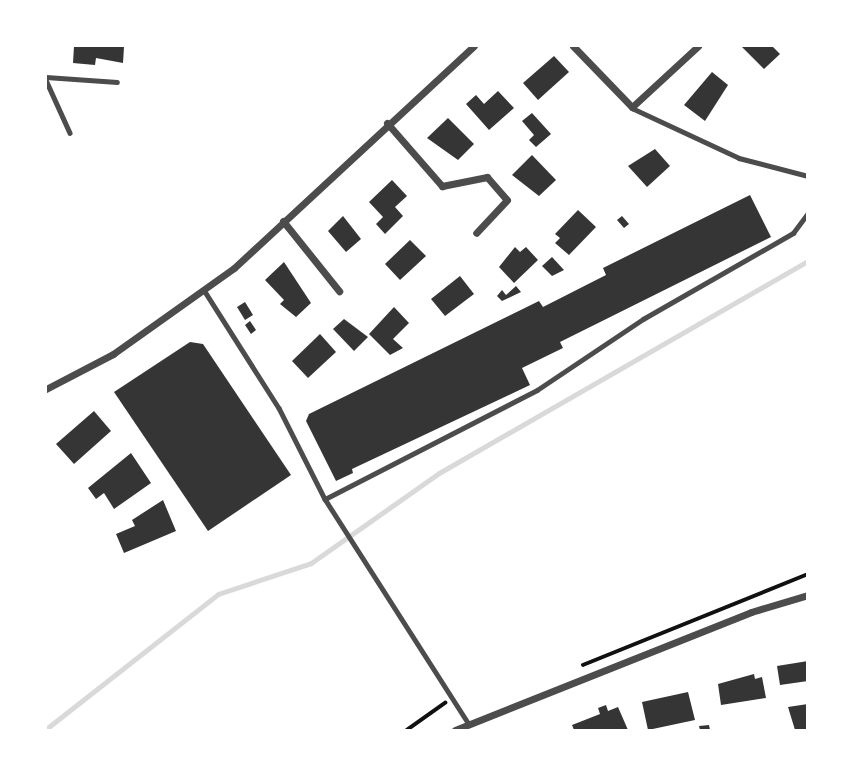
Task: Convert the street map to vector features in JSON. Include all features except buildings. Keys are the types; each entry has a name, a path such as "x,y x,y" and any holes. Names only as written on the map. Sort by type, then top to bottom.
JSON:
{"street":[{"path":"46,388 113,354 204,290 474,46"},
{"path":"573,46 632,107 698,46"},
{"path":"387,123 442,186 487,177 507,200 476,233"},
{"path":"283,221 340,291"},
{"path":"455,730 471,727 751,612 807,595"}],"lane":[{"path":"70,133 46,78 117,82"},
{"path":"632,107 739,158 807,177"},
{"path":"326,499 537,390 643,319 793,233 807,213"},
{"path":"204,290 279,408 326,499 471,727"}],"path":[{"path":"580,668 597,656 807,574"},
{"path":"407,730 440,704 454,701"}],"waterway":[{"path":"46,729 218,594 311,563 439,473 808,261"}]}
